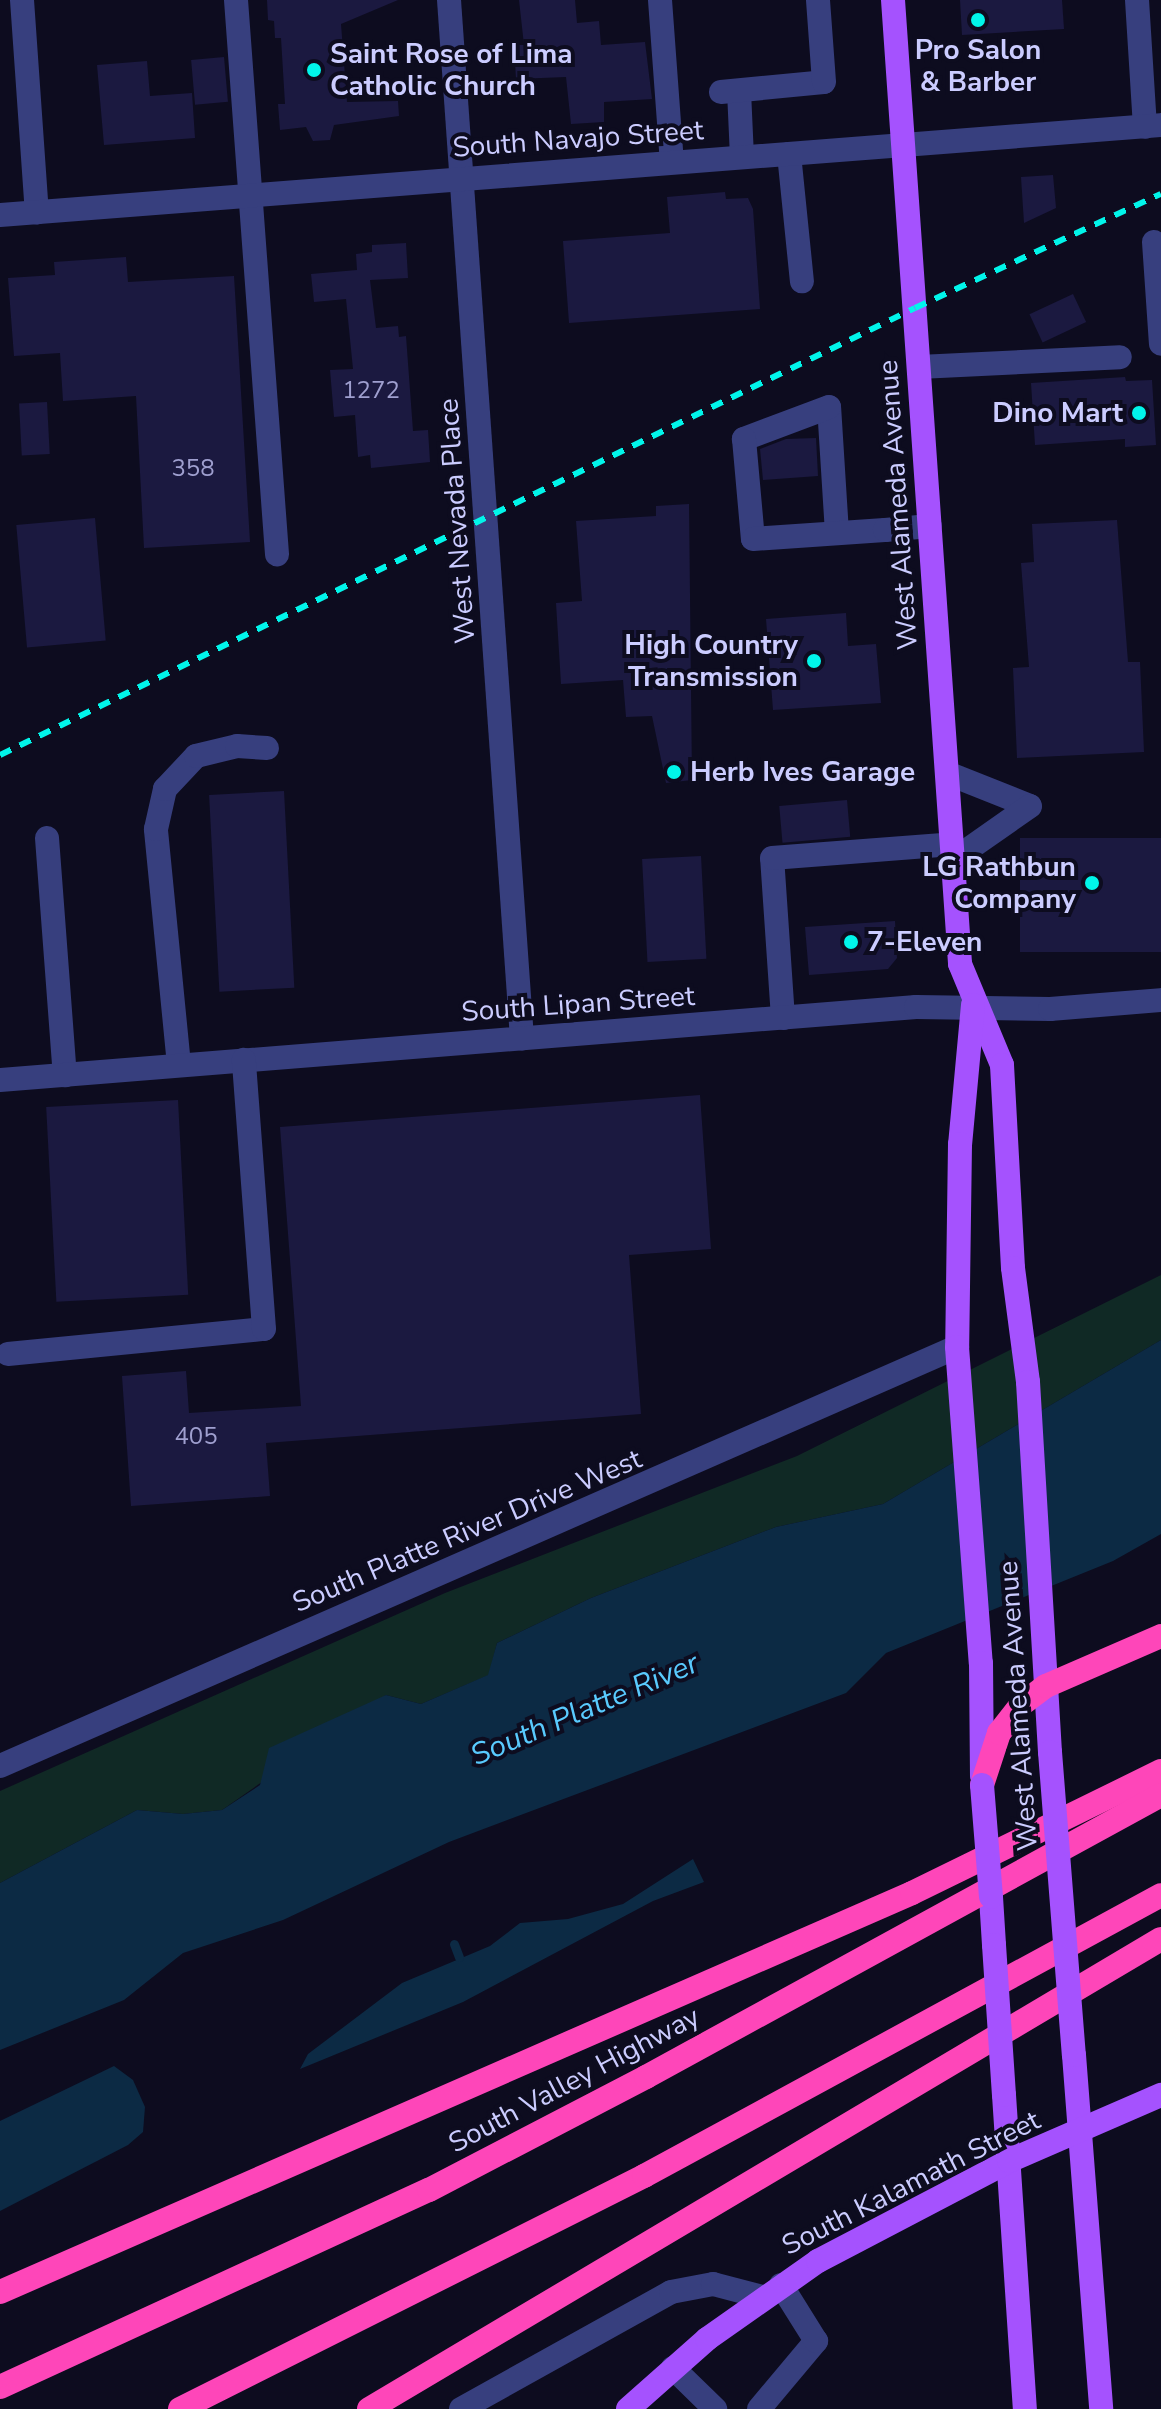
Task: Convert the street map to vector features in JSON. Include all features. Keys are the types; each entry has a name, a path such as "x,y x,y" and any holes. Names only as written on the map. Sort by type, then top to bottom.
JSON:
{"highway":[{"path":"982,1785 1008,1720 1046,1686 1161,1636"},
{"path":"0,2292 912,1893 1161,1771"},
{"name":"South Valley Highway","path":"0,2387 442,2183 1161,1795"},
{"path":"180,2409 644,2176 1161,1895"},
{"path":"369,2409 1161,1939"}],"main road":[{"name":"West Alameda Avenue","path":"893,0 960,964 973,1005 1002,1065 1013,1268 1028,1382 1050,1752 1101,2409"},
{"name":"West Alameda Avenue","path":"973,1005 960,1144 957,1347 981,1663 982,1785 1025,2409"},
{"name":"South Kalamath Street","path":"628,2409 673,2368 772,2291 1009,2161 1161,2095"}],"street":[{"path":"22,0 37,212"},
{"path":"236,0 277,554"},
{"name":"West Nevada Place","path":"449,0 522,1038"},
{"path":"660,0 672,162"},
{"path":"742,157 730,92 824,82 818,0"},
{"path":"1137,0 1153,126"},
{"name":"South Navajo Street","path":"0,215 1153,126"},
{"path":"789,154 802,281"},
{"path":"1154,242 1161,344"},
{"path":"919,367 1120,357"},
{"path":"837,533 829,407 744,439 753,539 837,533 930,526"},
{"path":"179,1065 156,829 165,789 196,756 237,746 267,748"},
{"path":"783,1018 772,858 952,852 1030,806 947,773"},
{"path":"47,838 65,1075"},
{"name":"South Lipan Street","path":"0,1080 783,1018 973,1005 1050,1009 1161,1000"},
{"path":"8,1354 264,1329 244,1060"},
{"name":"South Platte River Drive West","path":"0,1766 957,1347"},
{"path":"461,2409 671,2292 713,2284 772,2291 816,2341 762,2408"},
{"path":"673,2368 715,2409"}],"green space":[{"path":"1161,1275 1161,1340 883,1504 776,1527 591,1598 497,1643 489,1675 421,1704 386,1695 222,1810 183,1814 137,1810 0,1883 0,1791 445,1593 797,1456"}],"water":[{"name":"South Platte River","path":"1161,1340 1161,1534 1113,1561 886,1653 846,1693 449,1842 283,1920 183,1953 124,2000 0,2050 0,1883 137,1810 183,1814 222,1810 260,1785 269,1748 386,1695 421,1704 488,1675 497,1643 591,1598 776,1527 883,1504"},
{"path":"693,1859 704,1882 653,1901 463,2002 300,2069 308,2054 402,1983 490,1946 520,1923 568,1919 623,1904"},
{"path":"114,2066 133,2080 145,2107 143,2132 128,2145 0,2211 0,2121"}],"building":[{"name":"Saint Rose of Lima Catholic Church","path":"267,0 398,0 341,24 347,102 398,101 399,116 334,125 330,140 313,141 306,127 280,130 278,104 285,104 281,38 275,38 274,21 268,20"},
{"path":"519,0 575,0 577,23 599,21 601,45 645,42 652,99 604,102 604,122 571,124 566,77 516,79 514,45 524,45"},
{"path":"960,0 1062,0 1064,29 962,35"},
{"path":"224,57 228,102 195,105 191,60"},
{"path":"147,61 150,96 192,93 195,138 104,145 97,65"},
{"path":"1053,175 1056,208 1024,223 1021,177"},
{"path":"725,192 726,199 748,198 753,209 760,309 569,323 563,241 670,233 667,197"},
{"path":"406,243 408,278 370,280 376,328 398,326 399,337 406,336 413,431 428,430 430,462 371,468 370,455 358,457 355,415 334,417 330,370 353,369 346,299 314,302 311,274 357,270 356,254 372,252 372,245"},
{"path":"126,257 128,282 234,276 250,542 144,548 136,396 63,401 60,353 14,356 8,278 55,275 54,262"},
{"path":"1073,294 1086,322 1043,342 1029,314"},
{"path":"1125,377 1126,381 1152,380 1156,445 1125,447 1125,439 1035,445 1031,383"},
{"path":"47,402 50,454 22,455 19,403"},
{"path":"816,438 818,476 763,480 760,449 786,439"},
{"path":"689,504 692,780 666,783 652,716 626,717 623,680 561,684 556,603 582,601 576,521 656,516 656,506"},
{"path":"95,518 106,641 27,647 16,525"},
{"path":"1117,520 1128,662 1140,662 1144,752 1017,758 1013,668 1029,667 1021,563 1034,562 1032,524"},
{"path":"846,613 848,646 876,644 881,703 773,710 766,619"},
{"path":"284,791 294,988 219,992 209,795"},
{"path":"847,800 850,837 782,843 779,806"},
{"name":"LG Rathbun Company","path":"1020,838 1161,838 1161,952 1020,952"},
{"path":"701,856 706,959 647,962 642,859"},
{"name":"7-Eleven","path":"895,921 897,958 888,969 809,975 805,927"},
{"path":"700,1095 711,1249 629,1255 641,1414 266,1443 270,1496 131,1506 122,1376 186,1371 189,1413 301,1406 280,1127"},
{"path":"178,1100 188,1295 56,1302 46,1107"}],"waterway":[{"path":"454,1944 459,1957"}],"railway":[{"path":"0,755 915,308 1161,194"}],"place":[{"name":"Pro Salon & Barber","path":"978,20"},
{"name":"Saint Rose of Lima Catholic Church","path":"314,70"},
{"name":"Dino Mart","path":"1139,413"},
{"name":"High Country Transmission","path":"814,661"},
{"name":"Herb Ives Garage","path":"674,772"},
{"name":"LG Rathbun Company","path":"1092,883"},
{"name":"7-Eleven","path":"851,942"}]}
